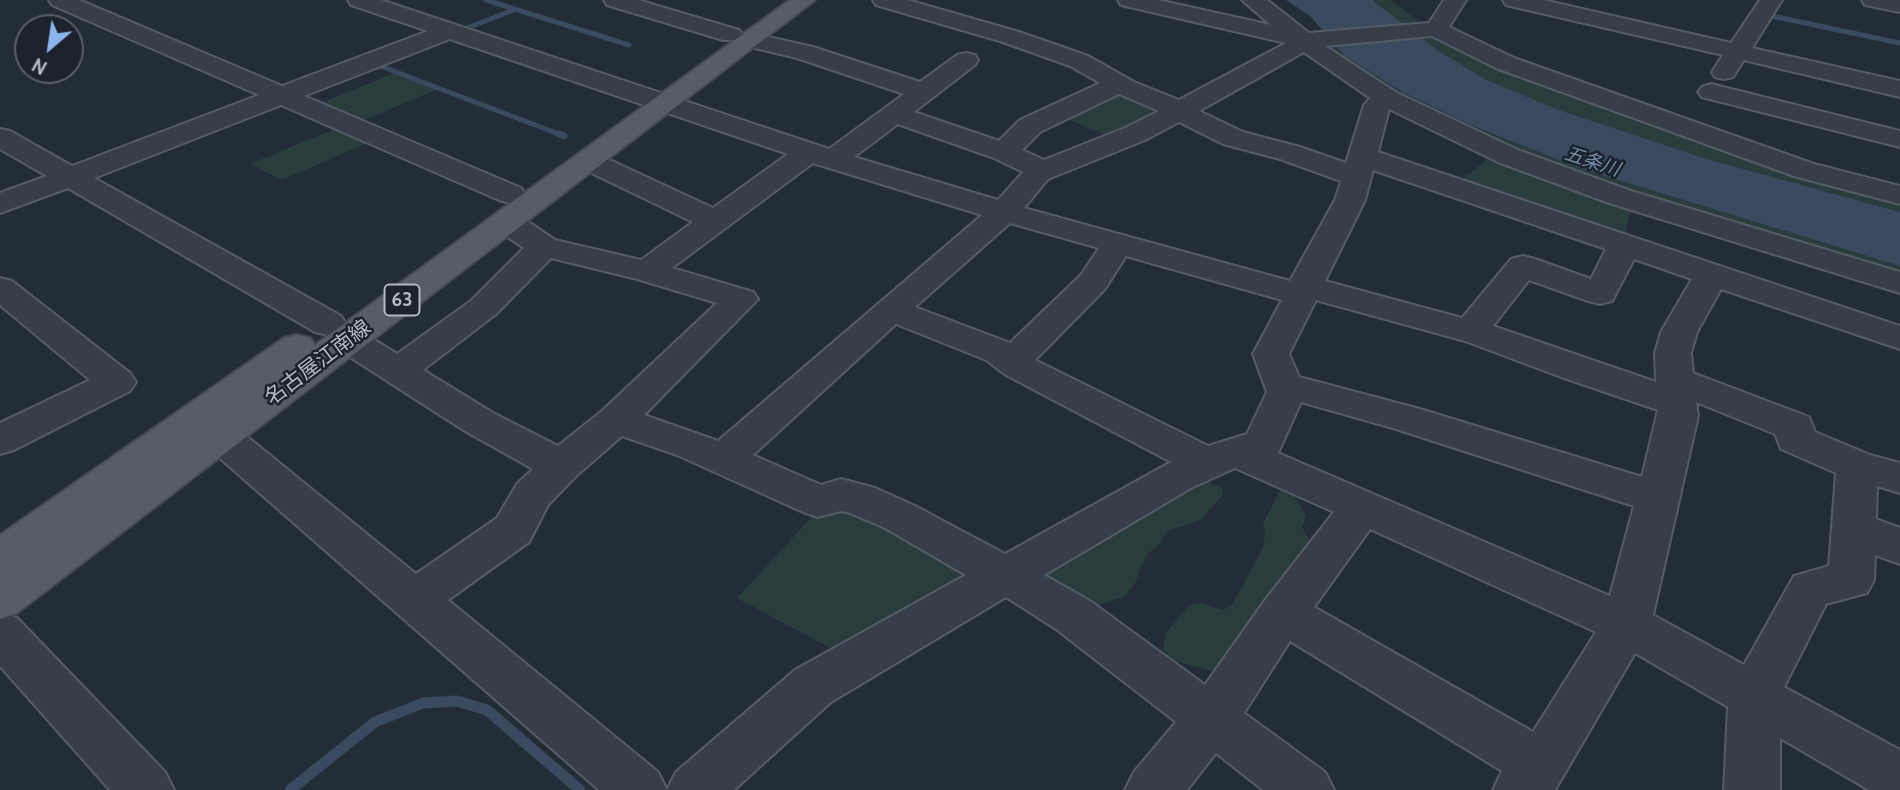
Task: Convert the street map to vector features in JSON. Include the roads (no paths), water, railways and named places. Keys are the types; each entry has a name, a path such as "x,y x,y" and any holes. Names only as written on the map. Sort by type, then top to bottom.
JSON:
{"main road":[{"name":"名古屋江南線","path":"741,38 780,0"},
{"name":"名古屋江南線","path":"0,558 338,332 741,38 804,0"},
{"name":"名古屋江南線","path":"509,208 589,161 654,100"},
{"name":"名古屋江南線","path":"0,600 220,436 338,332"}],"street":[{"path":"60,0 282,95 509,208 544,247 647,271 741,299 616,420 561,466 532,495 513,530 415,599"},
{"path":"363,0 821,156 1004,212 1118,244 1470,331 1574,369 1675,390 1795,427 1795,439 1857,466 1900,478"},
{"path":"615,0 741,38 804,52 923,92"},
{"path":"884,0 1011,37 1079,61 1120,84 1233,138 1361,167 1625,244 1900,338"},
{"path":"1129,0 1305,41 1430,29 1505,63 1688,130 1804,170 1900,195"},
{"path":"1253,0 1305,41 1388,99 1508,156 1595,188 1900,283"},
{"path":"1514,0 1900,89"},
{"path":"1688,130 1771,0"},
{"path":"1873,0 1900,5"},
{"path":"1430,29 1449,2"},
{"path":"0,204 449,31"},
{"path":"723,459 1004,212 1038,173 1136,134 1305,41"},
{"path":"647,271 715,221 894,114 966,60"},
{"path":"1003,152 1030,126 1120,84"},
{"path":"1711,92 1900,139"},
{"path":"695,790 813,686 1176,477 1221,457 1263,444 1286,392 1270,354 1350,200 1377,105 1388,99"},
{"path":"894,114 1003,152 1044,171"},
{"path":"0,137 338,332 479,422 561,466"},
{"path":"589,161 715,221"},
{"path":"1012,362 1093,282 1118,244"},
{"path":"1470,331 1523,266 1600,295 1625,244"},
{"path":"399,370 484,307 544,247"},
{"path":"1283,613 1531,778 1627,624 1678,416 1672,354 1679,332 1712,274"},
{"path":"0,288 117,382 0,440"},
{"path":"891,310 999,352 1012,362 1221,457 1362,507 1627,624 1900,779"},
{"path":"1283,384 1406,418 1658,498"},
{"path":"616,420 691,445 818,501 841,495 860,499 1005,574 1073,615 1306,790"},
{"path":"220,436 639,790"},
{"path":"1752,790 1754,696 1801,601 1810,589 1851,580 1857,466"},
{"path":"1153,790 1210,719 1283,613 1362,507"},
{"path":"1854,528 1900,547"},
{"path":"0,632 146,790"}],"water":[{"name":"五条川","path":"1286,0 1372,0 1440,52 1485,79 1556,109 1704,158 1900,212 1900,266 1582,169 1473,126 1402,92 1345,56 1310,16"}],"waterway":[{"path":"486,0 515,9"},
{"path":"462,30 515,9"},
{"path":"515,9 629,45"},
{"path":"1772,16 1900,43"},
{"path":"375,64 564,136 559,134"},
{"path":"290,790 375,722 423,703 457,701 487,710 580,790"}]}
